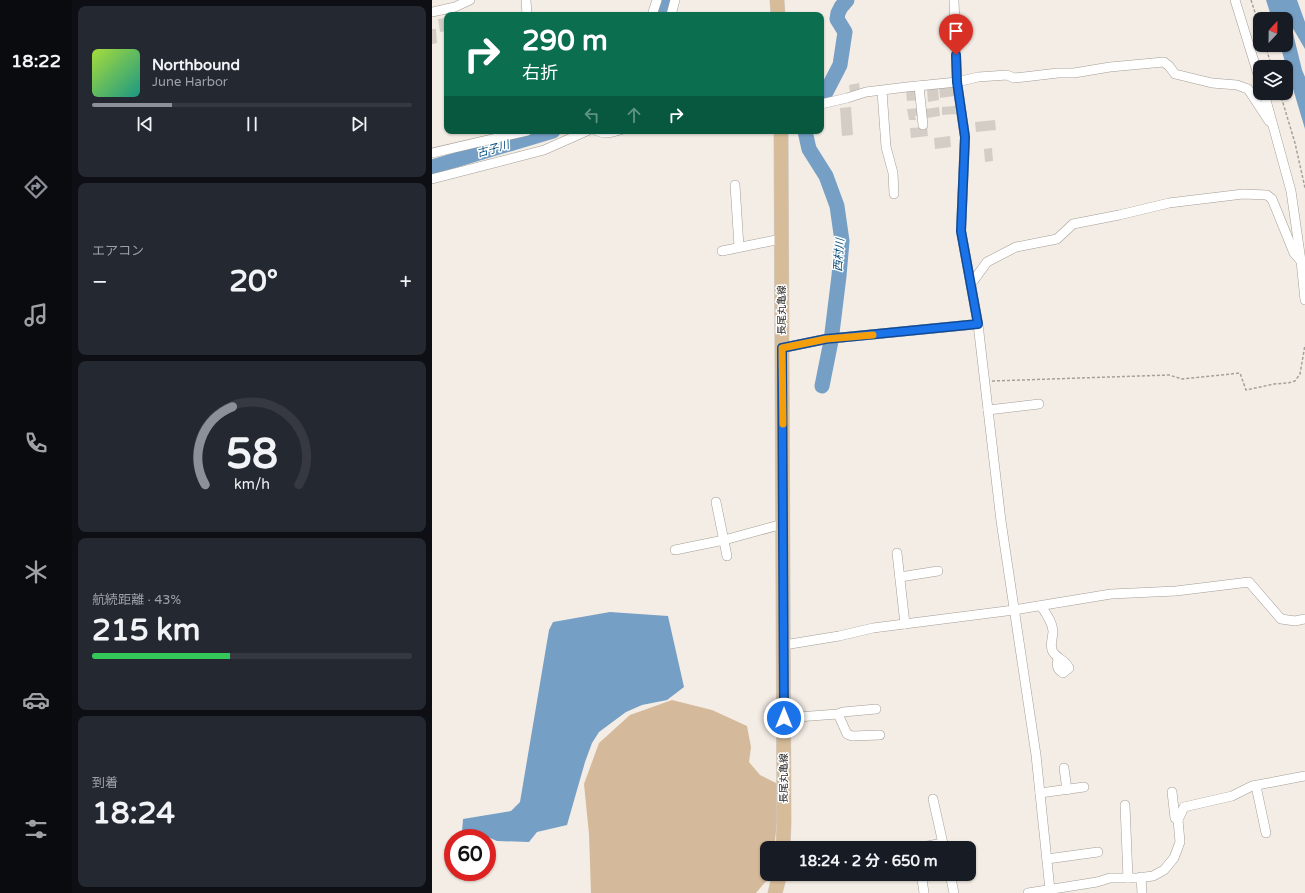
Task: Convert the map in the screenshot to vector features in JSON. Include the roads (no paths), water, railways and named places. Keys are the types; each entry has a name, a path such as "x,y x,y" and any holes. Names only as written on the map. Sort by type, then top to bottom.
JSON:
{"main road":[{"path":"777,0 778,12"},
{"name":"長尾丸亀線","path":"781,134 784,645 783,841"},
{"path":"775,893 778,881"}],"street":[{"path":"432,12 455,7 470,0"},
{"path":"526,0 527,12"},
{"path":"653,12 656,0"},
{"path":"672,12 675,0"},
{"path":"954,0 957,82 965,137 961,231 978,324 1001,521 1036,755 1050,892"},
{"path":"1235,0 1254,60"},
{"path":"824,103 866,92 957,82 978,77 1007,75 1014,78 1058,72 1074,73 1110,67 1164,62 1170,66 1175,74 1212,83 1237,85 1248,89 1269,121 1272,123"},
{"path":"919,86 923,125"},
{"path":"882,91 886,147 896,172 894,194"},
{"path":"1266,100 1290,191 1301,261 1305,300"},
{"path":"885,132 895,132"},
{"path":"432,153 514,134"},
{"path":"432,179 544,150 580,134"},
{"path":"734,186 739,247"},
{"path":"971,284 987,262 1016,247 1057,239 1073,224 1169,202 1243,194 1267,195 1272,199 1294,253 1301,261"},
{"path":"722,251 782,239"},
{"path":"782,348 826,339 978,324"},
{"path":"988,410 1039,404"},
{"path":"716,502 727,556"},
{"path":"675,550 724,540 783,524"},
{"path":"897,553 905,624"},
{"path":"900,577 938,571"},
{"path":"784,645 839,636 874,628 1014,610 1111,594 1176,592 1250,582 1281,618 1296,621 1305,619"},
{"path":"1041,606 1051,620 1053,632 1051,642 1052,650 1058,658"},
{"path":"784,718 838,714 876,708"},
{"path":"838,714 847,734 852,736 880,735"},
{"path":"1064,768 1067,790"},
{"path":"1028,893 1050,892 1110,878 1153,876 1164,870 1174,858 1180,842 1178,820 1184,807 1232,796 1252,786 1305,776"},
{"path":"1256,786 1266,833"},
{"path":"1040,793 1084,787"},
{"path":"1172,792 1175,818 1178,820"},
{"path":"934,799 942,841"},
{"path":"1125,805 1128,878"},
{"path":"1047,859 1098,852"},
{"path":"1142,877 1142,893"},
{"path":"922,881 924,893"},
{"path":"951,881 954,893"}],"lane":[{"path":"599,134 608,136 614,134"}],"water":[{"path":"1266,0 1297,0 1305,22 1305,49 1293,28 1293,12 1270,12"},
{"path":"1293,33 1305,77 1305,129 1293,89 1293,60 1284,60 1282,52 1293,52"},
{"path":"610,612 668,616 684,687 667,700 642,705 626,712 599,732 592,743 585,762 567,825 537,832 529,842 497,841 496,829 462,829 463,819 511,811 520,802 549,630 553,622"}],"waterway":[{"name":"古子川","path":"662,12 664,0"},
{"name":"西村川","path":"824,95 840,65 845,32 837,19 841,7 847,0"},
{"name":"古子川","path":"432,167 543,134"},
{"name":"西村川","path":"806,134 809,149 826,176 837,206 842,241 831,341 822,386"}]}
